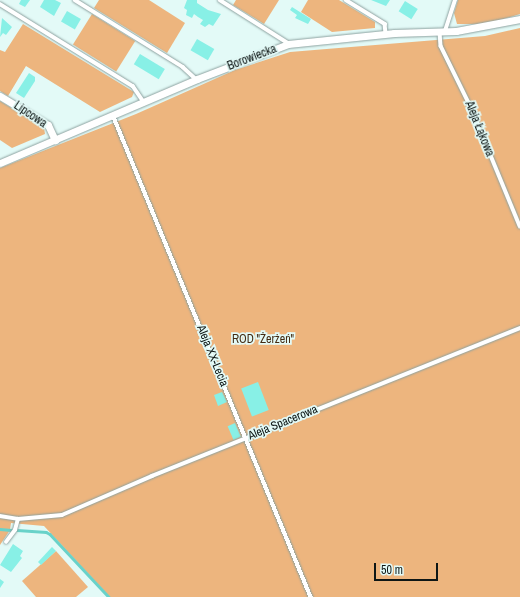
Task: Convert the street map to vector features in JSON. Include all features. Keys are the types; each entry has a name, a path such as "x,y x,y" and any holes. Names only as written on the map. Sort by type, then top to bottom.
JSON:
{"street":[{"name":"Borowiecka","path":"0,163 197,79 288,44 386,34 443,32 520,19"},
{"name":"Lipcowa","path":"0,96 48,126 55,140"}],"lane":[{"path":"75,0 183,67 197,79"},
{"path":"220,0 288,44"},
{"path":"346,0 385,24 386,34"},
{"path":"443,32 455,0"},
{"path":"0,4 133,86 144,102"},
{"name":"Aleja Łąkowa","path":"443,32 441,46 471,107 520,226"},
{"name":"Aleja XX-Lecia","path":"113,116 311,597"},
{"name":"Aleja Spacerowa","path":"0,516 18,519 62,515 246,438 520,328"},
{"path":"6,542 15,530 18,519"}],"green space":[{"path":"99,0 149,0 185,23 167,53 94,8"},
{"path":"236,0 279,0 264,24 233,5"},
{"path":"308,0 339,0 375,22 375,28 332,32 301,12"},
{"path":"458,0 520,0 520,14 487,24 457,24 454,13"},
{"path":"92,14 135,41 116,72 73,45"},
{"path":"23,24 134,92 132,97 100,112 26,66 8,96 0,91 0,50 5,52"},
{"name":"ROD \"Żerżeń\"","path":"520,28 520,597 110,597 44,526 11,523 10,530 0,545 0,168 136,114 235,70 290,52 485,36"},
{"path":"0,101 44,128 45,134 12,148 0,140"},
{"path":"56,551 88,587 76,597 36,597 22,581"}],"building":[{"path":"21,0 30,0 25,7 19,4"},
{"path":"44,0 55,0 61,3 54,16 40,7"},
{"path":"187,0 197,0 197,3 208,10 221,14 213,26 209,24 205,27 200,24 203,20 194,14 192,18 186,15 187,10 184,8"},
{"path":"371,0 390,0 386,6"},
{"path":"405,1 418,9 411,19 399,11"},
{"path":"292,7 311,19 308,24 295,18 297,15 290,10"},
{"path":"67,11 81,19 75,29 61,21"},
{"path":"2,18 12,27 6,35 3,33 0,37"},
{"path":"197,39 214,49 208,60 190,50"},
{"path":"140,54 165,69 159,79 134,64"},
{"path":"29,73 35,77 35,81 24,98 16,93"},
{"path":"258,382 269,410 252,416 241,388"},
{"path":"222,392 227,402 218,406 214,395"},
{"path":"235,423 241,437 233,440 228,426"},
{"path":"13,544 23,551 20,556 22,558 11,572 0,565"},
{"path":"52,547 56,551 41,565 38,562"},
{"path":"0,579 4,582 0,588"}],"waterway":[{"path":"0,529 11,530"},
{"path":"17,530 46,532 50,534 109,597"}]}
